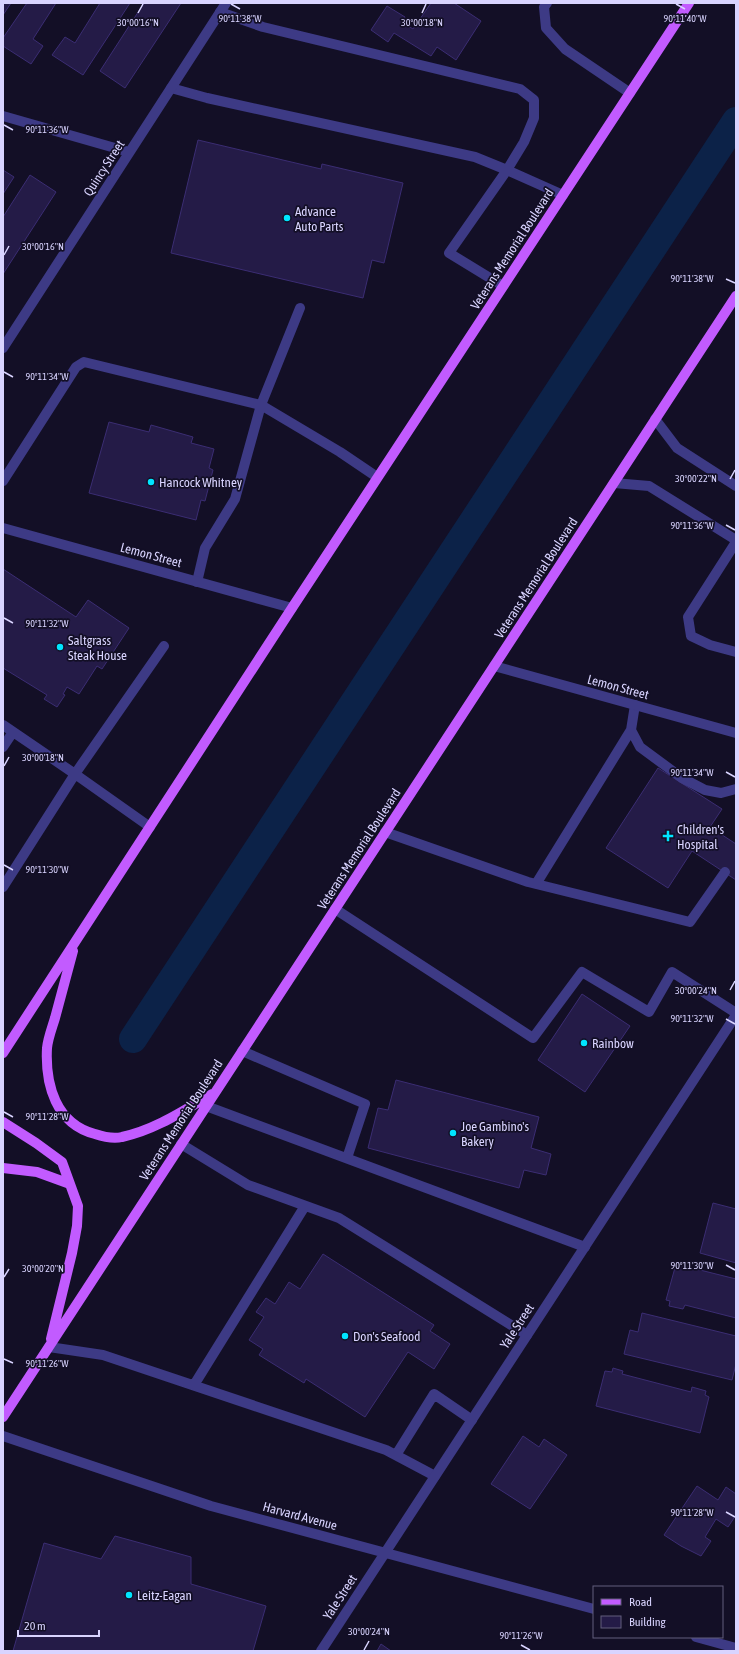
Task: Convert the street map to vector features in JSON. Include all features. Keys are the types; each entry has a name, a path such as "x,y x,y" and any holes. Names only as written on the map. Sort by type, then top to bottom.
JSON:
{"main road":[{"name":"Veterans Memorial Boulevard","path":"3,1053 377,477 689,3"},
{"name":"Veterans Memorial Boulevard","path":"3,1417 736,296"},
{"path":"76,942 47,1046 48,1074 54,1100 65,1117 84,1131 104,1136 121,1137 137,1133 165,1122 215,1092"},
{"path":"3,1122 62,1162 78,1206 77,1226 72,1253 49,1347"},
{"path":"3,1168 37,1172 70,1184"}],"street":[{"name":"Quincy Street","path":"3,348 226,3"},
{"path":"547,3 544,7 546,28 565,49 630,93"},
{"path":"220,12 264,26 520,89 534,100 534,118 524,142 507,170 449,253 503,286"},
{"path":"171,88 208,98 475,157 563,195"},
{"path":"3,116 129,152"},
{"path":"197,582 205,548 236,500 261,405 300,308"},
{"path":"3,481 76,367 84,362 261,405 340,452 377,477"},
{"path":"656,419 677,448 736,486"},
{"path":"614,483 649,486 736,541 688,617 691,636 710,645 736,652"},
{"name":"Lemon Street","path":"3,528 292,608"},
{"path":"3,887 75,774 164,646"},
{"name":"Lemon Street","path":"494,666 736,733"},
{"path":"536,884 631,730 635,705"},
{"path":"3,725 150,827"},
{"path":"631,730 640,747 682,778 705,790 721,793 736,789"},
{"path":"3,747 13,732"},
{"path":"385,832 536,884 690,922 725,872"},
{"path":"335,909 533,1038 582,972 649,1012 672,972 736,1014"},
{"name":"Yale Street","path":"321,1651 736,1014"},
{"path":"242,1051 364,1104 347,1158"},
{"path":"206,1106 585,1247"},
{"path":"181,1144 248,1185 339,1218 527,1335"},
{"path":"194,1385 305,1206"},
{"path":"49,1347 103,1355 194,1385 386,1450 435,1476"},
{"path":"396,1455 434,1394 472,1420"},
{"name":"Harvard Avenue","path":"3,1436 211,1506 593,1609"},
{"path":"700,1638 736,1648"}],"building":[{"path":"3,3 11,3 3,15"},
{"path":"27,3 56,3 33,39 43,46 31,64 3,46 3,38"},
{"path":"100,3 130,3 83,75 52,55 65,37 75,43"},
{"path":"144,3 181,3 125,88 100,71"},
{"path":"431,3 454,3 481,21 456,60 437,47 431,56 394,33 388,42 371,30 387,6 405,17 402,22 413,29"},
{"name":"Advance Auto Parts","path":"198,140 321,169 322,164 403,183 384,263 372,260 363,298 171,253"},
{"path":"3,170 14,177 3,194"},
{"path":"30,175 56,192 3,274 3,217"},
{"name":"Hancock Whitney","path":"109,422 149,432 151,425 193,437 191,443 214,449 209,468 213,470 205,501 201,500 196,520 89,493"},
{"name":"Saltgrass Steak House","path":"3,569 76,617 88,600 129,628 102,669 97,666 79,694 67,687 63,694 65,695 57,707 44,699 47,695 3,668"},
{"name":"Children's Hospital","path":"658,768 722,809 710,827 736,844 736,880 692,851 668,888 606,848"},
{"name":"Rainbow","path":"582,994 630,1026 585,1092 538,1060"},
{"name":"Joe Gambino's Bakery","path":"396,1080 539,1117 531,1148 551,1154 546,1175 524,1170 519,1188 368,1148 378,1108 388,1110"},
{"path":"713,1203 736,1209 736,1263 700,1253"},
{"name":"Don's Seafood","path":"323,1254 434,1325 430,1331 450,1344 434,1369 408,1352 365,1417 306,1379 304,1383 259,1355 263,1349 249,1340 264,1317 256,1312 266,1298 275,1304 289,1282 300,1289"},
{"path":"676,1264 736,1279 736,1318 685,1305 683,1309 669,1306 670,1301 666,1300"},
{"path":"642,1313 736,1336 736,1364 732,1380 624,1354 630,1330 638,1332"},
{"path":"613,1368 623,1371 622,1374 691,1392 692,1387 706,1391 705,1395 709,1397 700,1433 596,1406 605,1371 612,1372"},
{"path":"523,1436 539,1447 544,1439 567,1455 530,1509 491,1484"},
{"path":"697,1486 718,1500 726,1487 736,1494 736,1515 728,1527 716,1519 705,1537 711,1541 701,1556 664,1535"},
{"name":"Leitz-Eagan","path":"115,1536 191,1557 191,1584 266,1606 253,1651 13,1651 44,1543 101,1559"},
{"path":"381,1644 391,1651 377,1651"}],"waterway":[{"path":"133,1039 736,121"}],"place":[{"name":"Advance Auto Parts","path":"287,218"},
{"name":"Hancock Whitney","path":"151,482"},
{"name":"Saltgrass Steak House","path":"60,647"},
{"name":"Children's Hospital","path":"668,836"},
{"name":"Rainbow","path":"584,1043"},
{"name":"Joe Gambino's Bakery","path":"453,1133"},
{"name":"Don's Seafood","path":"345,1336"},
{"name":"Leitz-Eagan","path":"129,1595"}]}
